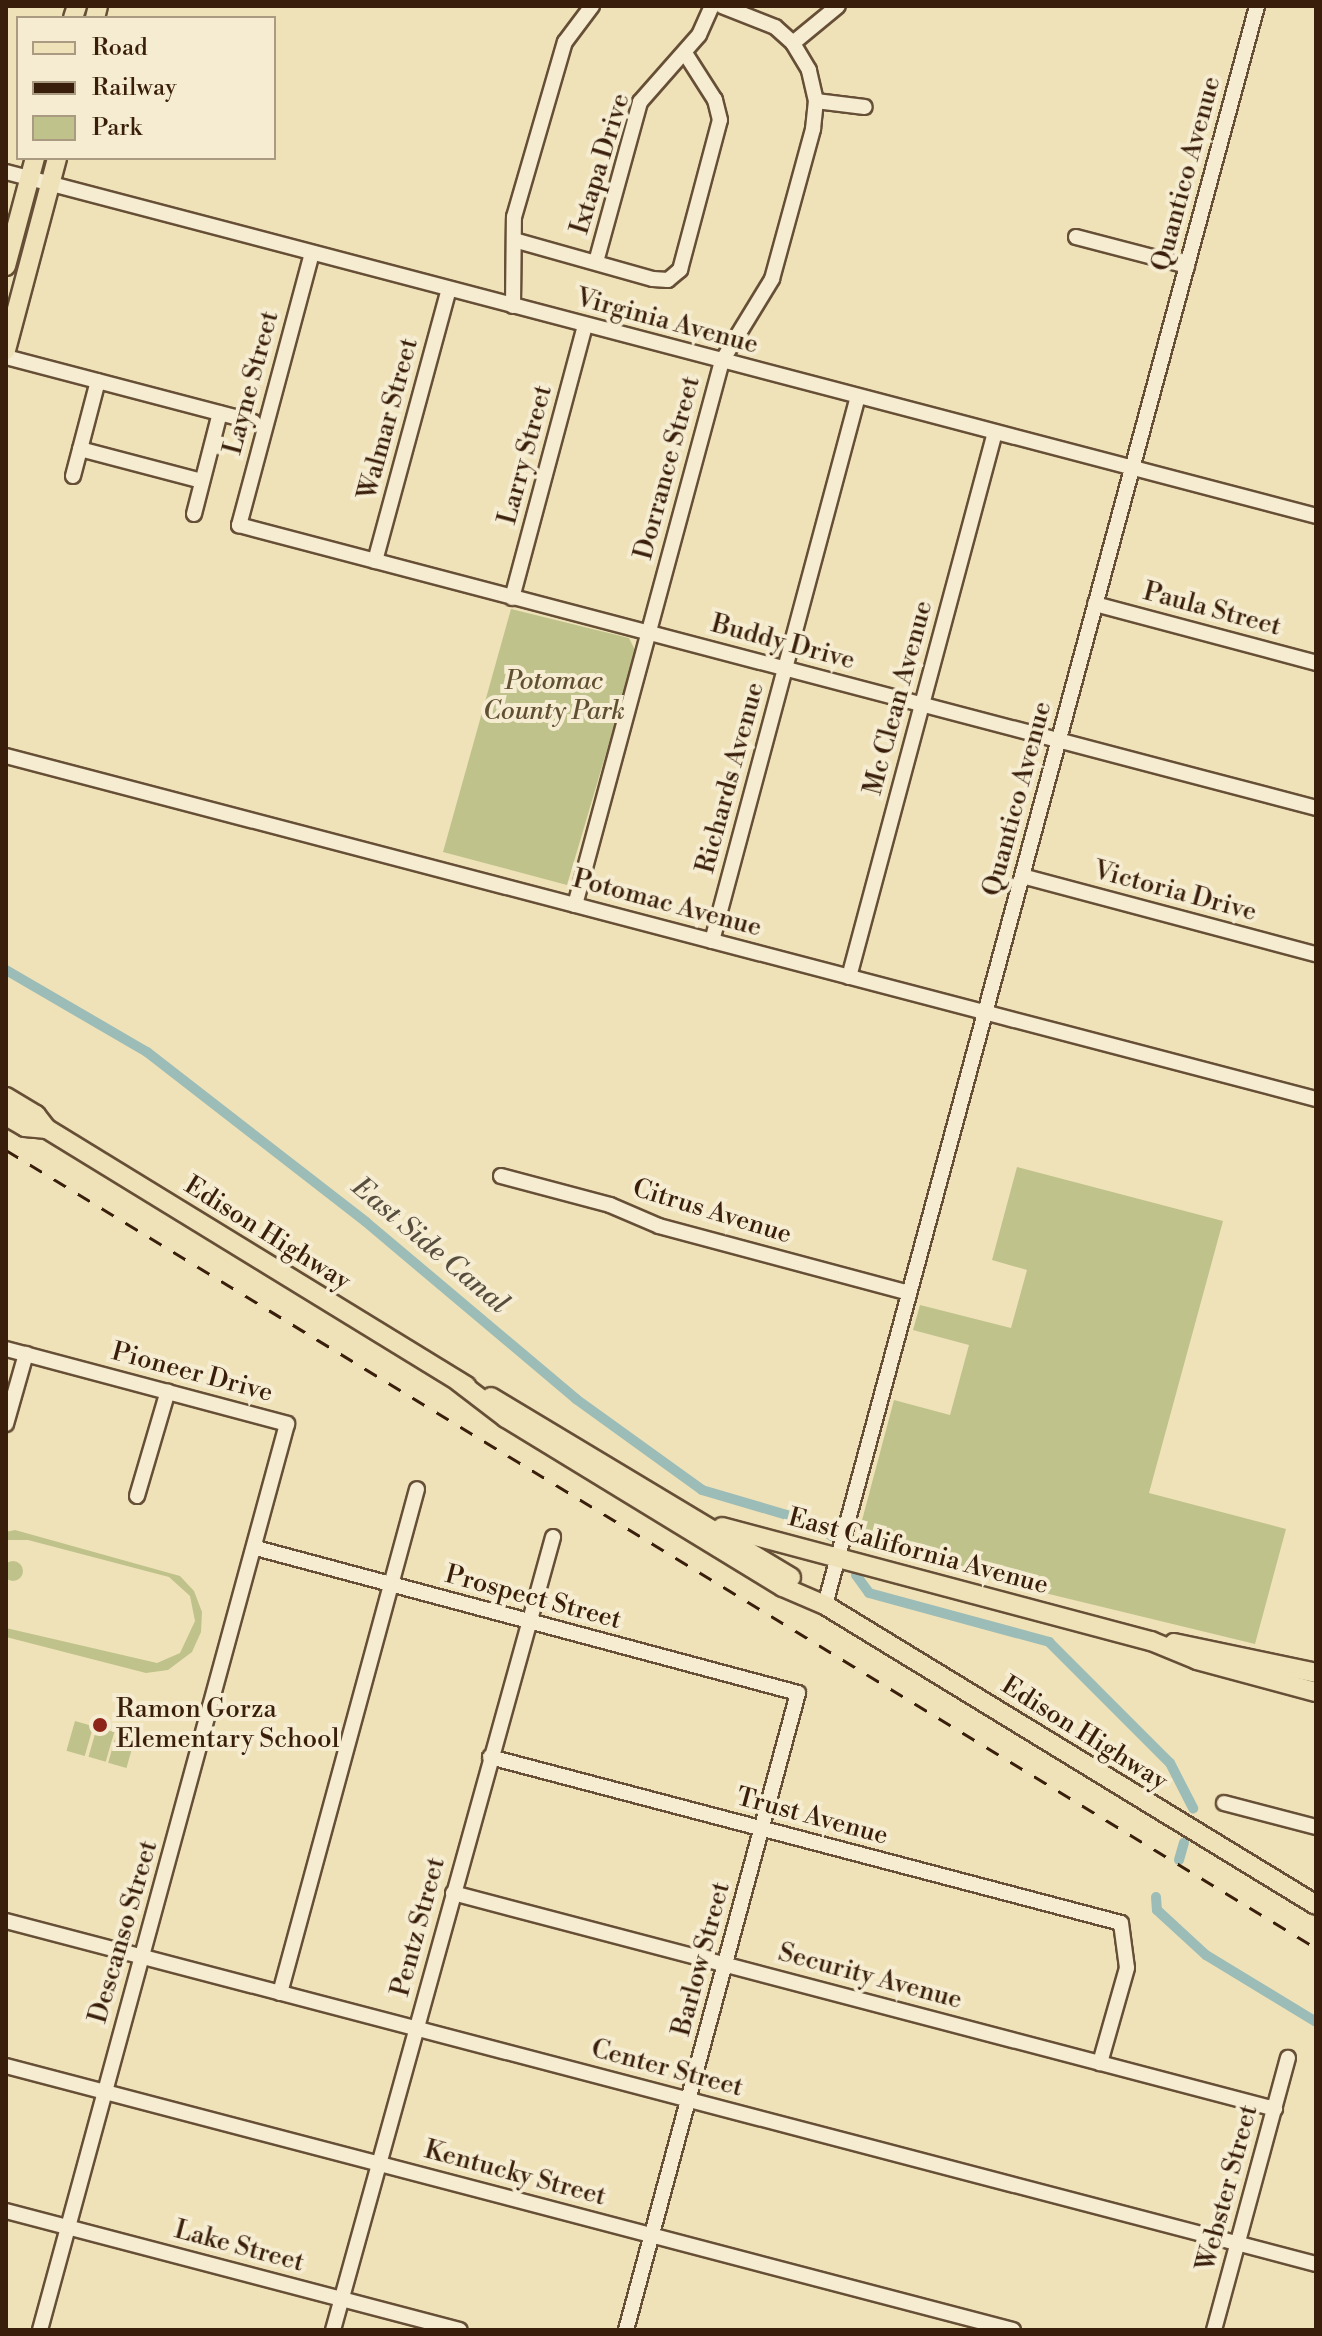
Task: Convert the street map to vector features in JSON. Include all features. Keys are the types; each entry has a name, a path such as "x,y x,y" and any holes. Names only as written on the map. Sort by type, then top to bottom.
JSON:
{"main road":[{"path":"6,266 34,160"},
{"path":"6,350 56,160"},
{"name":"Edison Highway","path":"6,1097 36,1115 47,1129 459,1382 506,1418 783,1587 825,1605 1315,1901"},
{"name":"Edison Highway","path":"6,1116 25,1127 47,1129"},
{"name":"Edison Highway","path":"459,1382 515,1408 703,1522 797,1581 825,1605"},
{"name":"East California Avenue","path":"671,1519 703,1522 838,1557 1151,1641 1197,1660 1316,1692"},
{"name":"East California Avenue","path":"1151,1641 1203,1647 1316,1673"}],"street":[{"path":"513,306 514,217 565,42 592,6"},
{"name":"Ixtapa Drive","path":"596,262 640,102 685,53 712,6"},
{"path":"722,6 775,27 793,43 809,70 816,101 865,107"},
{"path":"793,43 838,6"},
{"name":"Quantico Avenue","path":"825,1605 1257,6"},
{"path":"514,240 668,280 687,255 720,120 709,89 685,53"},
{"name":"Dorrance Street","path":"575,905 722,361 772,279 816,101"},
{"name":"Virginia Avenue","path":"6,172 1132,468 1315,513"},
{"path":"1076,237 1187,266"},
{"name":"Layne Street","path":"239,525 312,253"},
{"name":"Walmar Street","path":"375,561 449,289"},
{"name":"Larry Street","path":"512,598 585,325"},
{"path":"6,357 254,422"},
{"path":"73,476 98,381"},
{"name":"Richards Avenue","path":"712,941 858,396"},
{"path":"194,514 220,413"},
{"name":"Mc Clean Avenue","path":"849,977 995,432"},
{"path":"80,449 202,481"},
{"name":"Buddy Drive","path":"239,525 1316,808"},
{"name":"Paula Street","path":"1095,604 1316,663"},
{"name":"Potomac Avenue","path":"6,756 1316,1099"},
{"name":"Victoria Drive","path":"1022,876 1316,954"},
{"name":"Citrus Avenue","path":"501,1176 610,1205 659,1226 909,1293"},
{"name":"Pioneer Drive","path":"6,1349 287,1424 256,1548"},
{"path":"6,1424 26,1354"},
{"path":"137,1496 168,1391"},
{"path":"280,1993 417,1489"},
{"name":"Pentz Street","path":"333,2330 553,1537"},
{"name":"Prospect Street","path":"256,1548 798,1693"},
{"name":"Descanso Street","path":"40,2330 256,1548"},
{"name":"Barlow Street","path":"626,2330 798,1693"},
{"name":"Trust Avenue","path":"490,1757 1121,1923 1127,1968 1100,2063"},
{"path":"1224,1803 1316,1827"},
{"name":"Security Avenue","path":"453,1893 1275,2109"},
{"name":"Center Street","path":"6,1921 1316,2264"},
{"name":"Webster Street","path":"1214,2330 1288,2058"},
{"name":"Kentucky Street","path":"6,2066 1013,2330"},
{"name":"Lake Street","path":"6,2211 460,2330"}],"green space":[{"name":"Potomac County Park","path":"511,609 629,638 636,652 567,885 443,852"},
{"path":"1017,1167 1223,1221 1149,1493 1286,1529 1255,1644 863,1549 856,1543 894,1400 950,1415 969,1345 913,1330 920,1305 1011,1328 1027,1270 992,1260"},
{"path":"15,1530 180,1576 194,1591 202,1612 201,1632 192,1652 168,1670 146,1673 6,1637 6,1628 157,1663 180,1653 195,1621 190,1596 169,1577 28,1540 6,1540 6,1532"},
{"path":"13,1561 20,1564 23,1571 20,1578 13,1581 6,1578 3,1571 6,1564"},
{"path":"75,1721 93,1726 85,1756 66,1751"},
{"path":"97,1727 114,1732 106,1762 88,1757"},
{"path":"117,1732 135,1737 126,1768 108,1763"}],"waterway":[{"name":"East Side Canal","path":"6,970 147,1052 366,1222 576,1399 702,1490 811,1522 832,1536"},
{"name":"East Side Canal","path":"856,1575 869,1593 1049,1642 1170,1763 1193,1808"},
{"name":"East Side Canal","path":"1179,1860 1184,1843"},
{"name":"East Side Canal","path":"1156,1897 1157,1910 1206,1955 1316,2022"}],"railway":[{"path":"6,1150 1316,1948"}],"place":[{"name":"Ramon Gorza Elementary School","path":"100,1725"}]}
